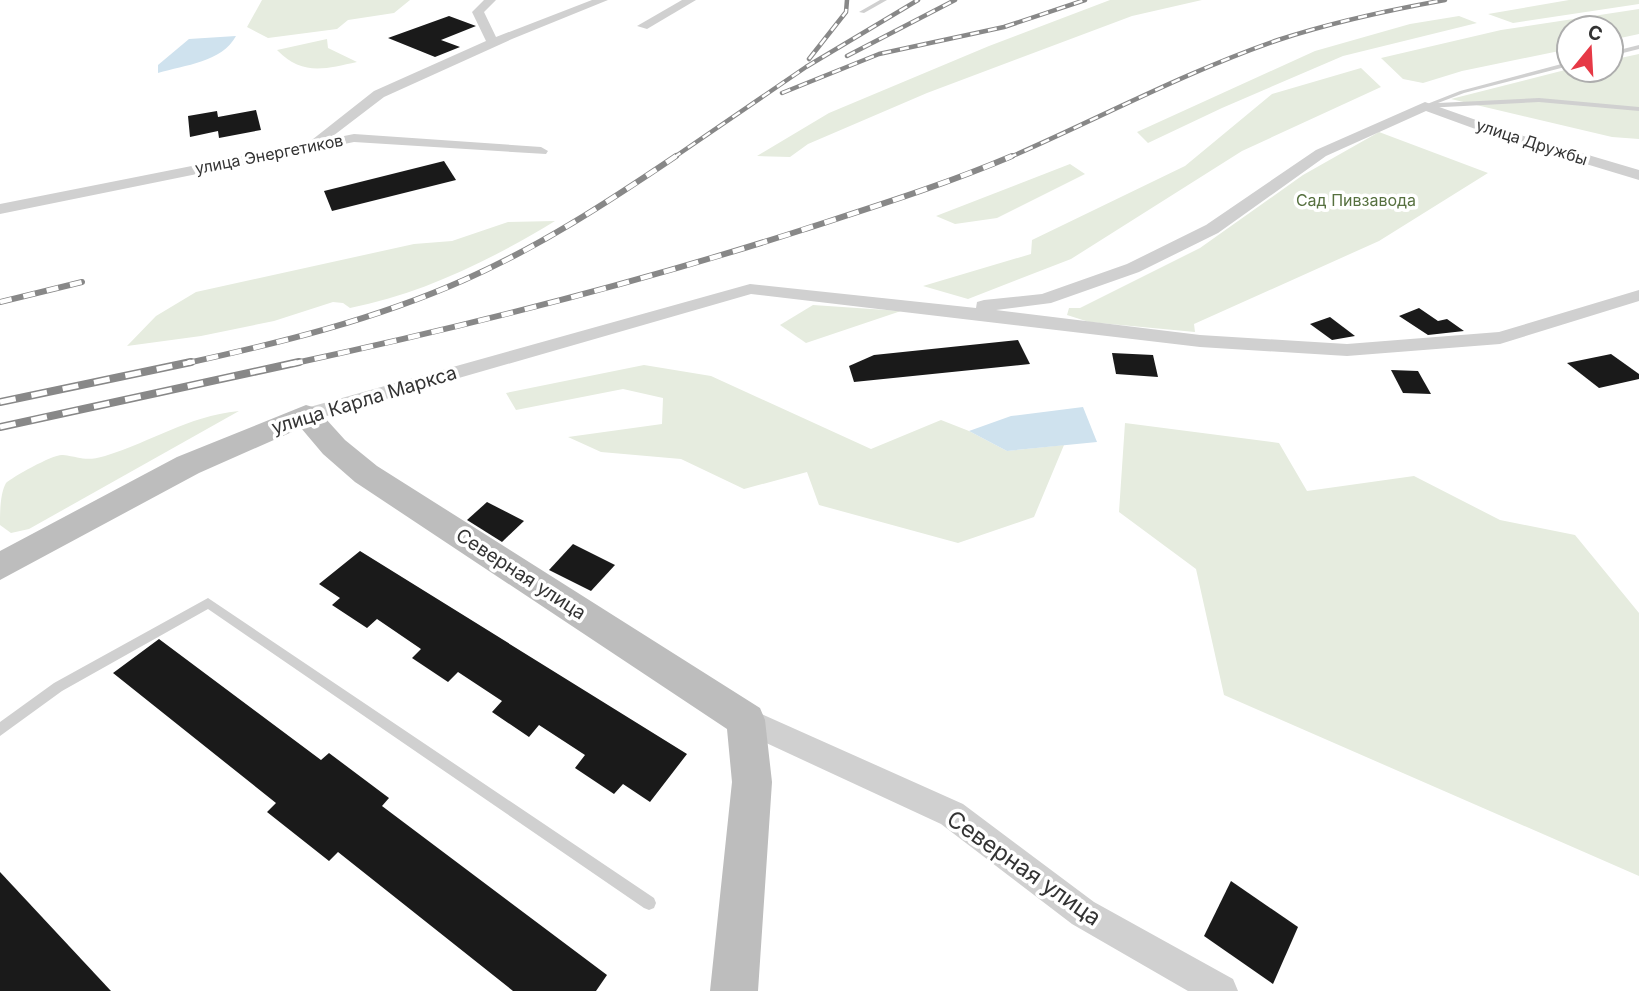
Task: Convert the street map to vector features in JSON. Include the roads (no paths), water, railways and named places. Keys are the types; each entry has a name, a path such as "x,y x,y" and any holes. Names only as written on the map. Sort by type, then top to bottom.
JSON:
{"street":[{"path":"490,0 478,12 493,43"},
{"path":"307,149 379,94 493,43 601,0"},
{"path":"643,26 690,0"},
{"path":"950,310 1045,299 1133,268 1212,229 1321,153 1425,106"},
{"name":"улица Дружбы","path":"1425,106 1505,135 1639,175"},
{"name":"улица Энергетиков","path":"0,209 354,138 541,151"},
{"name":"улица Карла Маркса","path":"0,567 192,461 254,433 306,415 750,289 950,310"},
{"path":"950,310 1200,341 1347,350 1500,338 1639,295"},
{"name":"Северная улица","path":"306,415 334,447 366,474 746,720 952,814 1083,913 1222,991"},
{"path":"734,991 747,868 752,782 746,720"}],"lane":[{"path":"862,12 884,0"},
{"path":"1425,106 1462,92 1555,68"},
{"path":"1425,106 1539,100 1639,108"},
{"path":"0,730 58,687 208,603 649,903"}],"water":[{"path":"236,36 222,52 212,57 158,73 158,65 189,39"},
{"path":"1083,407 1097,442 1007,451 969,431 1011,416"}],"railway":[{"path":"809,59 846,12 847,0"},
{"path":"674,158 806,67 918,0"},
{"path":"847,56 955,0"},
{"path":"782,93 879,54 1004,27 1085,0"},
{"path":"1008,158 1175,81 1278,40 1361,17 1445,0"},
{"path":"291,364 484,320 675,269 882,204 1012,156"},
{"path":"183,364 255,348 361,319 464,280 546,238 674,158"},
{"path":"0,302 82,282"},
{"path":"0,402 191,362"},
{"path":"0,427 299,362"}],"park label":[{"name":"Сад Пивзавода","path":"1356,200"}]}
